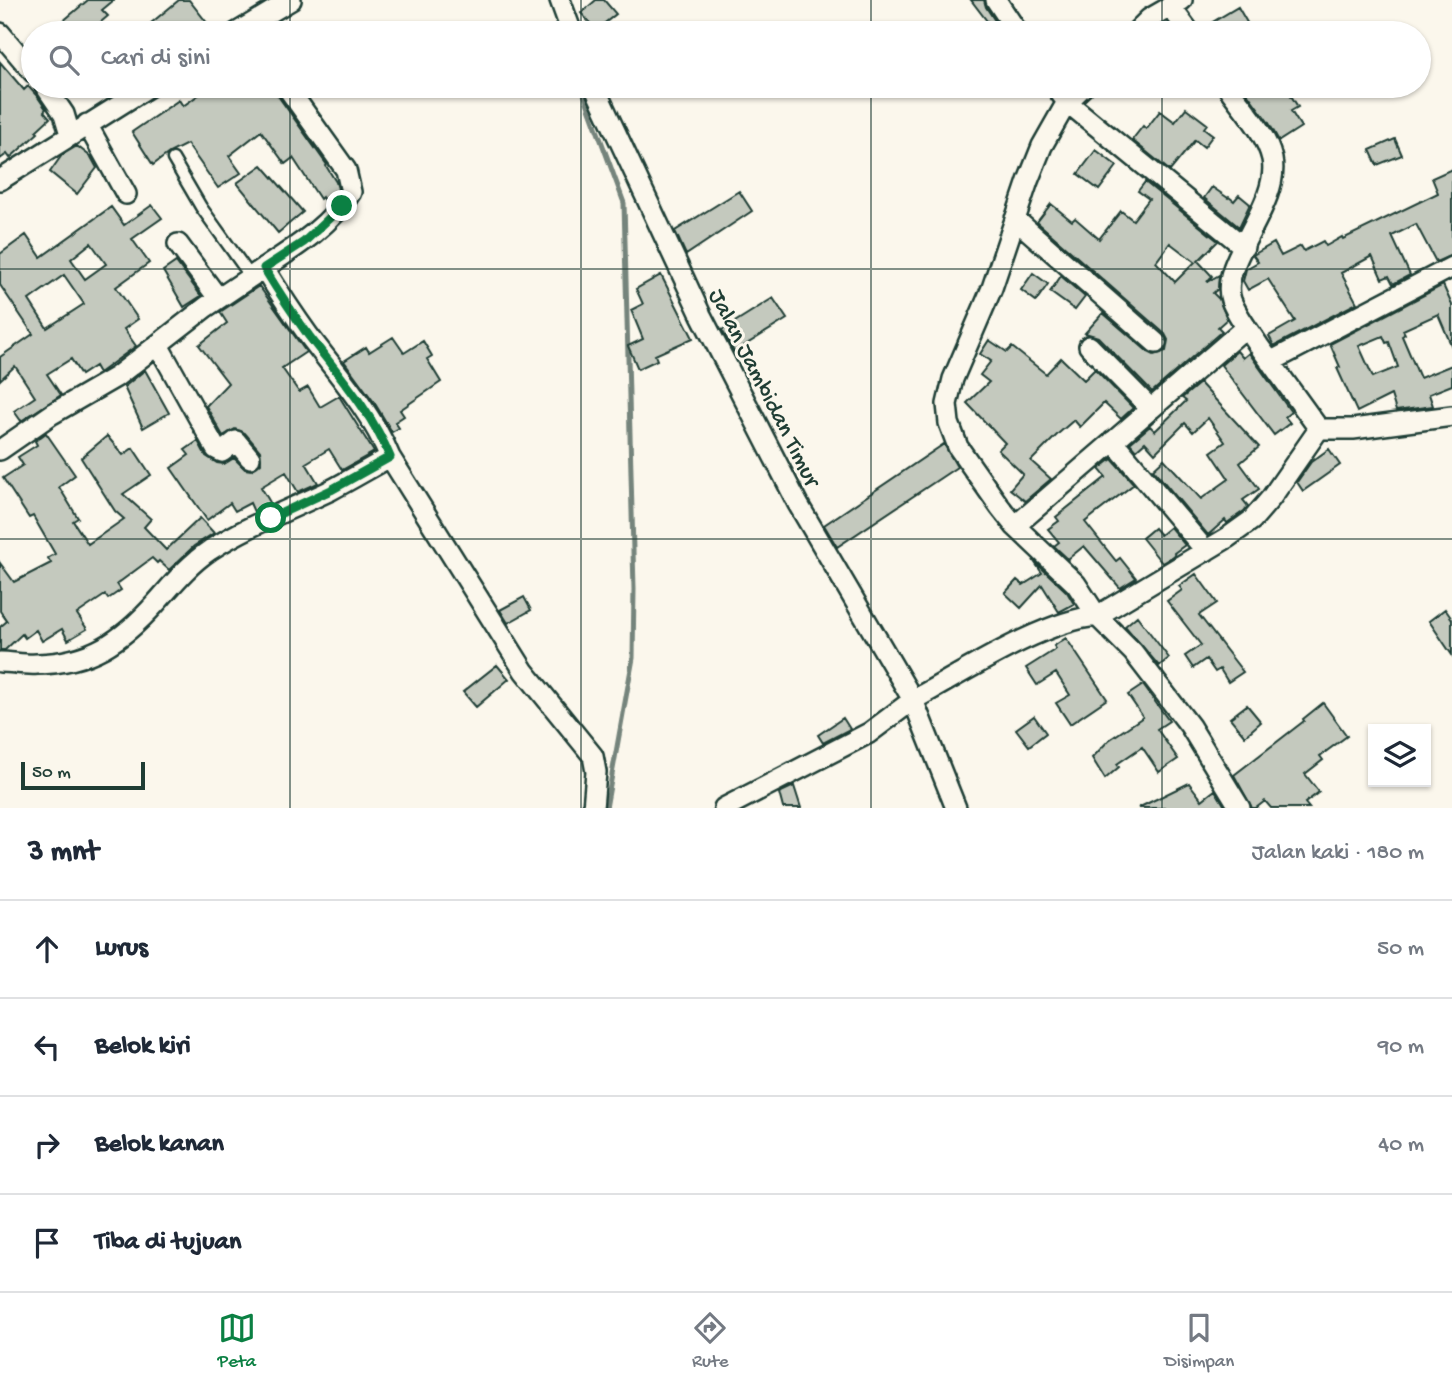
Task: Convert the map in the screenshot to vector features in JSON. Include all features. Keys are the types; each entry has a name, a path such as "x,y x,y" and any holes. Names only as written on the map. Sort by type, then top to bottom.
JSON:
{"street":[{"path":"259,21 291,0"},
{"path":"560,0 568,21"},
{"path":"996,0 1010,21"},
{"path":"1147,21 1176,3 1184,21"},
{"path":"0,33 21,58"},
{"path":"53,98 126,194"},
{"path":"0,180 130,98"},
{"path":"0,450 52,414 116,377 218,298 304,242 342,206 351,192 346,170 295,98"},
{"name":"Jalan Jambidan Timur","path":"600,98 701,316 792,492 913,700 957,808"},
{"path":"1064,98 1244,247"},
{"path":"1071,98 1042,146 992,288 953,379 947,404 949,423 958,447 1015,526 1076,584 1097,616 1133,652 1190,726 1240,808"},
{"path":"1236,98 1266,141 1272,159 1272,177 1269,193 1232,272 1229,287 1231,300 1246,327 1319,429"},
{"path":"1015,219 1156,343"},
{"path":"178,244 218,298"},
{"path":"1270,362 1452,267"},
{"path":"257,272 340,374 524,671 593,756 596,772 593,808"},
{"path":"1015,526 1246,327"},
{"path":"158,345 214,446 222,452 238,441 250,458"},
{"path":"1089,346 1151,409"},
{"path":"1319,429 1353,429 1452,416"},
{"path":"724,808 752,802 869,733 913,700 1046,629 1080,618 1097,616 1227,538 1271,498 1319,429"},
{"path":"1113,441 1206,551"},
{"path":"0,662 35,665 57,663 79,659 96,652 118,640 136,625 186,569 209,551 390,457"}],"lane":[{"path":"173,159 201,207 257,272"}],"building":[{"path":"88,0 114,0 102,10 108,16 102,21 63,21"},
{"path":"179,0 189,0 206,21 154,21"},
{"path":"596,0 604,0 616,14 607,21 588,21 581,13"},
{"path":"971,0 984,0 995,21 987,21"},
{"path":"1238,7 1246,21 1214,21"},
{"path":"0,62 21,86 21,98 38,98 50,118 36,131 38,133 10,158 7,154 0,159"},
{"path":"194,98 280,98 327,165 338,189 332,198 325,202 322,197 320,199 293,158 285,164 261,131 229,156 241,173 218,188 187,144 153,165 132,132 179,100 183,106"},
{"path":"1251,98 1292,98 1298,107 1291,111 1301,127 1279,141"},
{"path":"1186,108 1207,124 1204,128 1213,135 1204,147 1195,140 1170,171 1132,140 1143,126 1146,129 1160,111 1175,122"},
{"path":"1395,139 1402,155 1377,165 1370,150"},
{"path":"77,146 91,157 97,168 77,194 50,172 62,155"},
{"path":"1096,150 1117,166 1099,190 1078,174"},
{"path":"262,165 303,212 278,233 237,183"},
{"path":"1452,169 1452,255 1436,262 1416,224 1392,236 1410,275 1393,284 1389,276 1382,279 1372,256 1341,273 1357,303 1274,346 1269,336 1295,321 1268,279 1248,290 1243,281 1246,269 1258,262 1253,255 1274,243 1281,256 1301,246 1304,251 1323,241 1326,246 1342,237 1343,239 1438,193 1432,178"},
{"path":"1145,182 1218,241 1198,261 1212,276 1207,282 1219,275 1218,289 1213,293 1219,299 1227,319 1218,327 1222,331 1152,392 1098,337 1085,333 1103,313 1154,355 1166,351 1168,340 1165,334 1037,222 1051,204 1072,221 1075,218 1099,239 1121,211 1133,220 1149,199 1138,191","holes":["1170,243 1195,262 1175,282 1156,262"]},
{"path":"1212,187 1234,201 1239,195 1250,204 1239,227 1204,198"},
{"path":"739,191 752,211 686,255 675,231"},
{"path":"152,205 162,218 132,239 149,263 116,287 138,319 124,329 136,346 99,373 95,366 81,375 71,359 47,374 61,395 21,421 14,411 35,397 15,366 0,380 0,357 33,334 0,285 0,254 26,235 41,257 111,207 124,225","holes":["91,243 106,264 85,279 71,259","64,275 84,304 47,328 29,300"]},
{"path":"176,262 201,296 184,307 163,271"},
{"path":"1033,273 1048,284 1036,301 1021,290"},
{"path":"661,275 693,338 655,355 657,360 638,369 628,346 643,339 631,310 643,304 636,289"},
{"path":"1061,276 1085,297 1075,310 1050,292"},
{"path":"1443,285 1452,305 1452,347 1438,314 1403,330 1405,334 1402,336 1420,378 1452,365 1452,385 1429,394 1433,406 1396,411 1391,395 1357,412 1337,368 1340,367 1330,344","holes":["1383,336 1386,343 1389,342 1398,367 1373,377 1359,346"]},
{"path":"259,286 306,352 282,368 299,392 308,387 320,407 339,396 374,452 342,470 329,449 306,463 318,483 298,492 286,472 261,487 271,504 254,512 250,503 235,511 230,503 207,520 171,468 189,455 185,450 198,441 206,456 217,463 224,464 234,458 245,469 251,470 261,463 260,451 245,433 235,429 223,436 206,406 228,383 199,345 227,323 220,312"},
{"path":"773,298 787,319 734,352 722,330"},
{"path":"393,337 404,353 423,341 432,356 427,359 441,382 400,410 404,416 395,422 399,428 392,432 344,361 366,347 369,352"},
{"path":"989,340 1007,352 1012,347 1046,374 1061,358 1084,380 1095,369 1133,408 1121,419 1104,403 1080,427 1074,420 1031,461 1051,479 1025,501 1010,489 1023,474 998,450 1005,443 967,403 989,382 980,375 991,361 980,354"},
{"path":"1237,351 1243,358 1249,353 1291,412 1285,417 1290,423 1274,435 1221,365"},
{"path":"145,370 169,413 143,428 124,387"},
{"path":"1200,383 1259,447 1240,463 1259,489 1243,500 1248,506 1244,511 1227,523 1225,520 1208,535 1153,469 1164,459 1201,499 1229,479 1211,452 1225,442 1208,418 1193,432 1185,423 1155,453 1145,442 1136,450 1130,443 1150,426 1155,431 1186,401 1182,398"},
{"path":"46,433 75,475 59,487 78,518 73,521 88,544 124,519 115,511 81,458 107,436 123,455 133,448 151,475 123,494 151,519 144,527 166,550 200,518 214,533 194,546 169,570 152,558 117,584 121,590 108,599 105,595 77,614 87,629 68,640 62,629 42,641 36,630 25,638 22,634 5,650 0,650 0,627 7,621 0,611 0,563 14,582 51,563 48,558 55,554 33,516 29,518 3,478 23,465 18,457 37,445 35,441"},
{"path":"944,444 957,467 837,547 824,525"},
{"path":"1329,449 1340,465 1303,491 1297,482 1311,462"},
{"path":"1112,459 1134,484 1085,522 1116,561 1120,558 1136,578 1120,588 1084,546 1068,559 1054,546 1059,542 1048,529 1059,521 1056,517 1106,477 1099,469"},
{"path":"1170,527 1185,545 1162,563 1142,538 1154,528 1160,535"},
{"path":"1033,560 1067,592 1074,604 1059,612 1042,585 1021,608 1005,593 1017,580 1023,585 1042,573"},
{"path":"1196,574 1217,603 1199,615 1243,672 1228,682 1220,669 1215,672 1206,659 1193,668 1185,656 1201,645 1167,601 1182,590 1179,586"},
{"path":"524,597 531,610 508,623 500,610"},
{"path":"1445,609 1452,619 1452,655 1429,621"},
{"path":"1137,616 1169,658 1159,666 1125,626"},
{"path":"1066,638 1107,699 1070,724 1056,703 1070,695 1056,673 1037,685 1026,668 1056,649 1054,646"},
{"path":"497,665 509,679 476,707 463,692"},
{"path":"1143,685 1169,721 1157,729 1178,759 1159,772 1142,747 1117,764 1119,767 1105,779 1092,758 1109,740 1143,717 1128,695"},
{"path":"1323,703 1347,736 1320,756 1323,760 1305,774 1319,792 1305,803 1309,808 1271,808 1265,801 1252,808 1234,775"},
{"path":"1247,705 1261,722 1245,736 1230,718"},
{"path":"1034,716 1046,733 1029,746 1016,729"},
{"path":"843,718 850,729 823,743 818,735"},
{"path":"1189,783 1202,800 1215,790 1226,808 1138,808"},
{"path":"794,786 801,808 783,808 779,793"}],"waterway":[{"path":"585,98 624,203 634,589 633,658 606,808"}],"route":[{"path":"271,518 331,490 390,457 384,442 340,374 307,334 264,268 304,242 342,206"}]}
